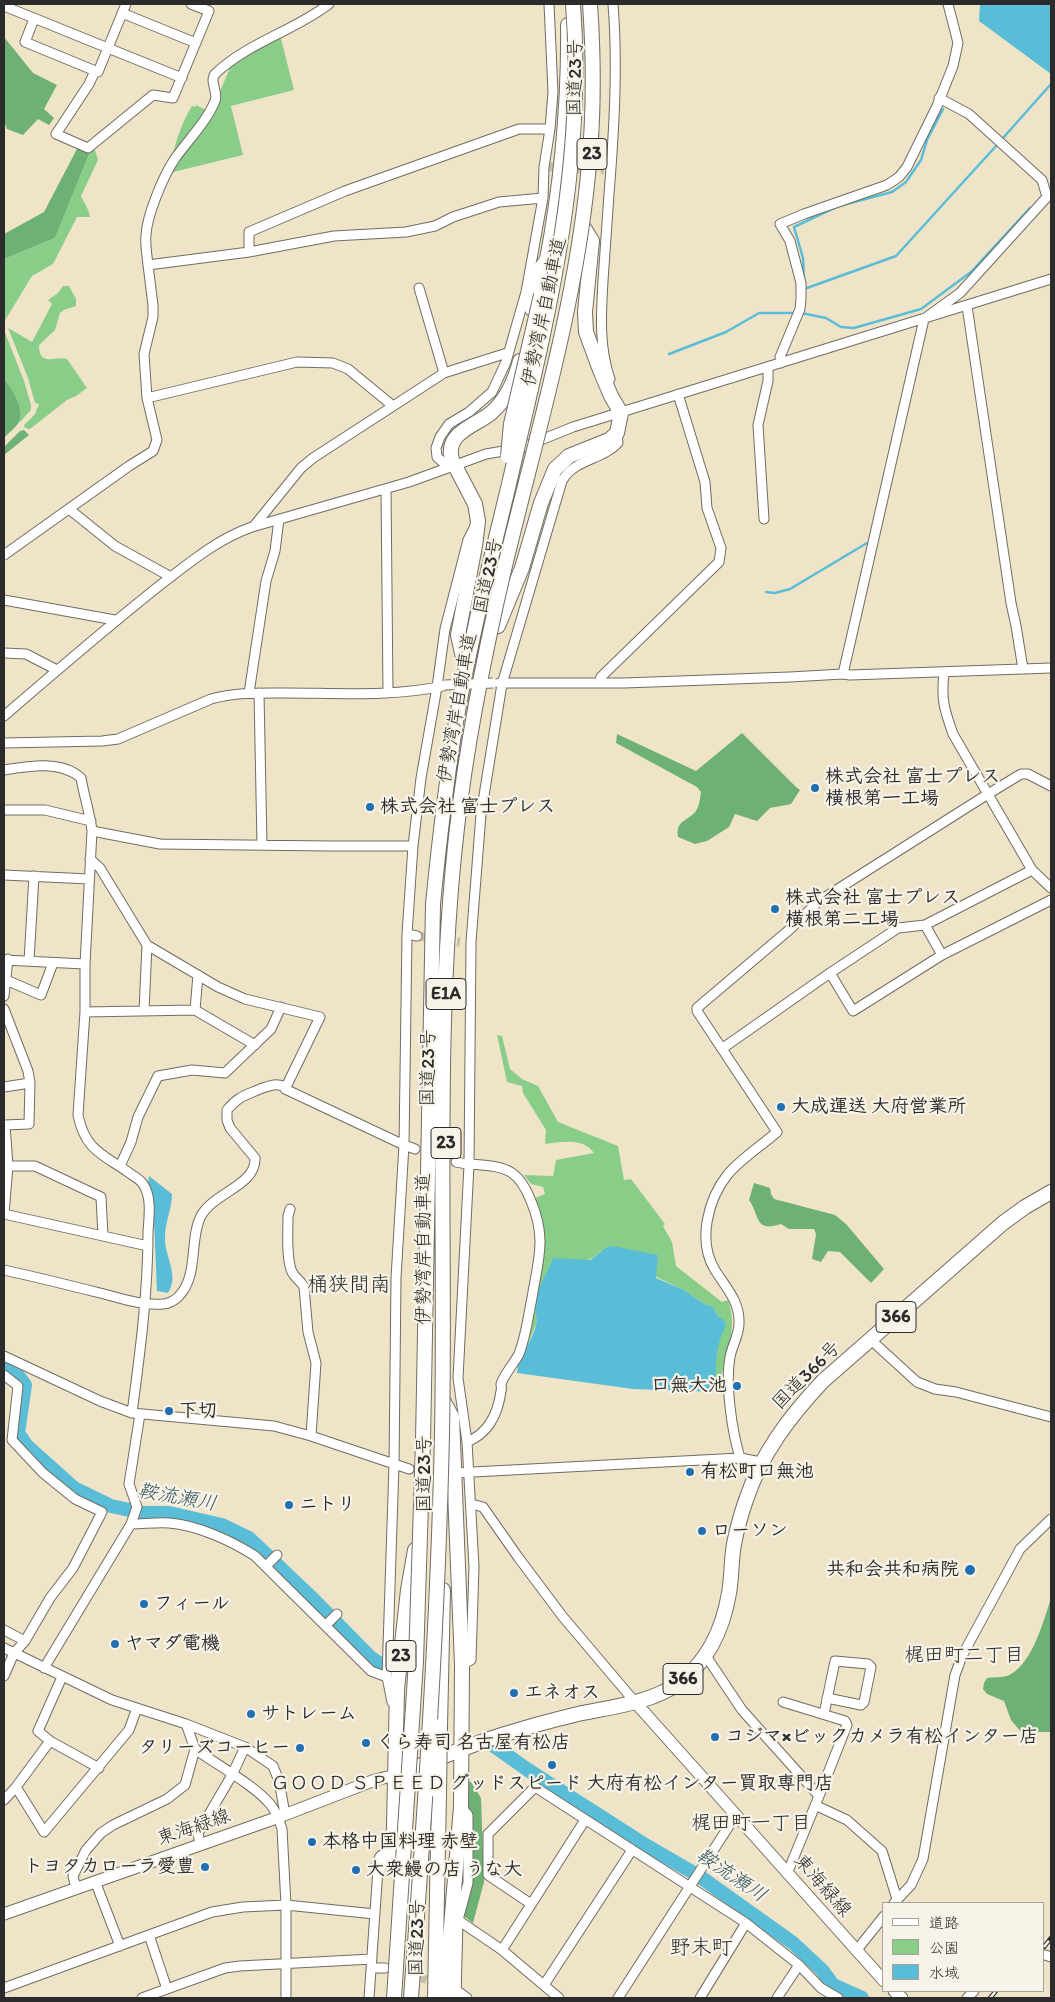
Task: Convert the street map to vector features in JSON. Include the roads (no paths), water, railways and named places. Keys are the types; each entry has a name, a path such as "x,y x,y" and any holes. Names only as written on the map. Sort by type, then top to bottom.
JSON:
{"highway":[{"name":"国道23号","path":"418,1998 420,1796 416,1595 432,900 440,815 465,667 503,498 511,424 541,295 554,221 562,154 568,40 567,4"},
{"name":"伊勢湾岸自動車道","path":"394,1998 416,1661 423,1440 430,975 433,904 440,834 456,721 479,612 552,299 564,223 574,136 576,50 574,4"},
{"name":"国道23号","path":"435,1998 450,921 467,763 486,660 498,626 510,565 555,370 584,228 591,178 596,92 592,4"},
{"name":"伊勢湾岸自動車道","path":"410,1998 428,1758 442,1436 442,1204 445,1029 450,905 456,834 472,720 483,665 552,375 578,249 591,135 592,4"},
{"path":"498,626 522,568 541,503 555,469 569,456 609,440 617,433 621,413 604,378 586,332 585,312 592,241 584,228"},
{"path":"465,667 458,635 478,521 475,504 455,466 451,454 451,445 456,436 492,412 507,393 516,374 526,342 541,268 548,258"},
{"name":"国道366号","path":"396,1775 502,1735 575,1715 635,1702 678,1684 706,1656 717,1637 724,1616 729,1592 734,1545 746,1500 762,1462 796,1410 823,1381 1003,1223 1025,1207 1051,1192"},
{"path":"444,1402 452,1417 462,1664 461,1807 444,1998"},
{"name":"23","path":"396,1775 397,1689 408,1590 418,1537"},
{"path":"378,1869 382,1858 390,1852 394,1826 396,1775"},
{"path":"394,1826 419,1921"}],"main road":[{"name":"東海緑線","path":"635,1702 882,1979"},
{"name":"東海緑線","path":"4,1914 375,1780 396,1775"}],"street":[{"path":"126,4 98,72 95,71 89,84 56,134 88,148 153,95 173,98 209,11 191,4"},
{"path":"4,555 129,466 154,451 157,440 147,398 144,354 153,317 146,246 147,227 160,188 174,161 208,115 216,99 213,82 215,74 242,52 309,18 329,4"},
{"path":"455,466 445,464 437,457 436,448 440,438 449,424 469,412 492,392 506,362 507,353 526,292 543,198 550,129 552,92 549,4"},
{"path":"613,4 617,48 607,170 601,329 606,367 621,413"},
{"path":"780,363 780,356 798,312 801,284 790,241 780,224 887,185 899,177 907,167 937,106 953,66 958,43 948,4"},
{"path":"4,6 182,78"},
{"path":"122,13 196,43"},
{"path":"34,19 25,42 95,71"},
{"path":"843,674 924,319 960,293 1049,197 1042,180 969,114 939,98"},
{"path":"249,252 248,232 345,191 519,129 550,129"},
{"path":"148,265 249,252 334,236 406,232 436,226 453,217 499,202 543,198"},
{"path":"4,716 116,620 231,534 386,489 486,454 521,448 573,427 1051,279"},
{"path":"419,288 444,373"},
{"path":"967,306 1010,603 1023,669"},
{"path":"254,526 301,468 313,458 444,373 507,353"},
{"path":"147,398 297,362 334,363 348,369 393,406"},
{"path":"764,519 758,425 768,380 768,367"},
{"path":"599,683 601,677 719,562 721,548 707,508 705,482 678,394"},
{"path":"462,1664 470,1660 474,1567 470,1473 458,1378 468,1165 470,942 481,814 498,683 562,481 566,473 588,459 611,450 618,443 617,433"},
{"path":"386,489 388,692"},
{"path":"69,509 115,546 171,577"},
{"path":"262,845 254,693 266,581 275,551 279,519"},
{"path":"396,1720 387,1678 394,1465 396,1278 404,1145 407,934 413,846 421,778 441,686 445,629 468,540 478,521"},
{"path":"4,600 116,620"},
{"path":"4,652 26,654 57,670"},
{"path":"4,743 118,739 211,699 254,693 388,692 441,686 498,683 599,683 1051,668"},
{"path":"944,673 942,694 944,710 953,734 1032,870 1051,888"},
{"path":"4,770 57,766 73,770 81,778 92,832 85,964 85,1012 78,1115 81,1128 93,1149 142,1181 147,1190 149,1202 145,1304 129,1484 137,1507 131,1524 44,1668"},
{"path":"740,1458 732,1429 729,1369 730,1356 739,1325 737,1307 730,1290 714,1269 706,1248 706,1223 718,1191 728,1175 777,1132 697,1011 697,1008 819,901 988,794 1021,774 1028,774 1051,786"},
{"path":"4,810 45,810 91,821"},
{"path":"92,832 160,844 413,846"},
{"path":"90,859 100,868 147,945 198,975 245,999 320,1017 286,1087"},
{"path":"723,1048 898,928 925,925 1032,870"},
{"path":"4,875 89,879"},
{"path":"29,961 34,876"},
{"path":"830,973 853,1011 942,955 1051,900"},
{"path":"925,925 942,955"},
{"path":"407,934 418,936"},
{"path":"460,942 470,942"},
{"path":"144,1011 147,945"},
{"path":"4,996 6,959 85,964"},
{"path":"6,980 42,995 53,963"},
{"path":"195,1010 198,975"},
{"path":"120,1166 132,1142 138,1117 158,1076 192,1070 225,1073 271,1028 281,1007"},
{"path":"4,1009 7,1028 28,1071 30,1083 29,1124 4,1125 8,1166 4,1214 148,1246"},
{"path":"85,1012 195,1010 255,1045"},
{"path":"4,1087 30,1083"},
{"path":"4,1270 145,1304 163,1304 179,1296 185,1286 192,1265 201,1216 214,1200 245,1180 253,1170 256,1158 230,1128 227,1120 227,1110 238,1098 248,1092 272,1084 286,1087 286,1089 404,1145 415,1148"},
{"path":"456,1162 468,1165 491,1166 511,1173 523,1185 536,1213 540,1230 540,1255 525,1334 518,1355 501,1383 497,1410 483,1433 479,1437 467,1442"},
{"path":"8,1166 35,1166 101,1197 103,1236"},
{"path":"290,1209 288,1216 289,1262 293,1275 304,1287 308,1332 316,1364 310,1436"},
{"path":"871,1340 917,1382 935,1389 956,1392 1051,1417"},
{"path":"4,1356 100,1401 136,1414 274,1426 409,1469"},
{"path":"4,1375 18,1386 12,1440 43,1473 75,1499 102,1512 73,1568 50,1598 25,1641 14,1653 4,1676"},
{"path":"454,1473 740,1458 762,1462"},
{"path":"471,1504 483,1507 557,1609 635,1702"},
{"path":"896,1901 910,1885 923,1859 954,1675 1020,1549 1051,1520"},
{"path":"131,1524 179,1524 242,1547 255,1556 371,1670 387,1678"},
{"path":"269,1563 276,1555"},
{"path":"329,1622 337,1614"},
{"path":"4,1630 25,1641"},
{"path":"4,1648 112,1700 186,1724 245,1747 273,1766 279,1781 282,1815 286,1905 286,1998"},
{"path":"706,1656 742,1710 818,1801 847,1820 882,1851 896,1901"},
{"path":"824,1714 827,1698 835,1661 868,1664 871,1667 864,1702 861,1705 827,1698"},
{"path":"62,1677 38,1731 50,1741 98,1768"},
{"path":"783,1702 845,1721 847,1725 787,1874"},
{"path":"16,1787 44,1832 128,1730 137,1708"},
{"path":"76,1888 73,1876 86,1850 102,1833 113,1824 167,1799 185,1785 195,1750 186,1724"},
{"path":"4,1800 50,1741"},
{"path":"200,1844 198,1832 232,1775 245,1747"},
{"path":"195,1750 232,1775 282,1815"},
{"path":"530,1904 488,1875 488,1834 535,1786 632,1850 694,1880 799,1965 821,1988 838,1998"},
{"path":"461,1807 468,1815 468,1883 458,1920 456,1994 467,1998"},
{"path":"618,1998 736,1815"},
{"path":"502,1950 585,1820"},
{"path":"544,1985 632,1850"},
{"path":"369,1998 378,1869"},
{"path":"95,1881 120,1946"},
{"path":"4,1988 212,1912 244,1907 286,1905 375,1914"},
{"path":"856,1951 882,1918"},
{"path":"458,1920 502,1950 559,1998"},
{"path":"700,1998 746,1923"},
{"path":"149,1935 167,1989"},
{"path":"142,1998 225,1968 256,1964 287,1962 372,1963 385,1968"},
{"path":"777,1998 799,1965"}],"water":[{"path":"980,4 1051,4 1051,74 979,21"},
{"path":"149,1176 172,1194 165,1237 172,1272 171,1286 168,1293 157,1291 153,1199 148,1183"},
{"path":"612,1246 658,1255 656,1278 682,1289 706,1305 712,1306 718,1316 723,1319 726,1325 718,1349 716,1392 633,1389 517,1373 522,1355 536,1326 537,1294 553,1258 590,1260 605,1248"}],"waterway":[{"path":"1003,138 1051,84"},
{"path":"839,206 892,192 906,182 921,160 927,140 943,109"},
{"path":"807,288 896,256 996,146"},
{"path":"804,280 803,258 794,227 834,208"},
{"path":"801,313 826,318 841,327 854,328 921,309 971,272 1030,208"},
{"path":"669,354 726,332 759,313 796,313"},
{"path":"766,592 775,593 790,589 867,543"},
{"name":"鞍流瀬川","path":"4,1369 19,1377 25,1385 18,1433 27,1446 74,1488 111,1506 143,1513 169,1513 222,1525 249,1538 370,1657 379,1663"},
{"name":"鞍流瀬川","path":"494,1746 642,1843 699,1876 793,1943 822,1970 833,1985 862,1998"}],"tunnel":[{"path":"547,167 604,170"},
{"path":"417,936 460,942"},
{"path":"409,1469 444,1472"},
{"path":"392,1970 440,1984"}],"railway":[{"path":"1045,1946 1051,1938"},
{"path":"990,1998 995,1992"}],"place":[{"name":"株式会社 富士プレス 横根第一工場","path":"815,788"},
{"name":"株式会社 富士プレス","path":"370,807"},
{"name":"株式会社 富士プレス 横根第二工場","path":"775,909"},
{"name":"大成運送 大府営業所","path":"781,1107"},
{"name":"口無大池","path":"737,1386"},
{"name":"下切","path":"169,1411"},
{"name":"有松町口無池","path":"690,1472"},
{"name":"ニトリ","path":"289,1505"},
{"name":"ローソン","path":"702,1531"},
{"name":"共和会共和病院","path":"970,1570"},
{"name":"フィール","path":"144,1604"},
{"name":"ヤマダ電機","path":"115,1644"},
{"name":"エネオス","path":"514,1693"},
{"name":"サトレーム","path":"251,1714"},
{"name":"コジマ×ビックカメラ有松インター店","path":"715,1737"},
{"name":"くら寿司 名古屋有松店","path":"366,1743"},
{"name":"タリーズコーヒー","path":"300,1748"},
{"name":"ＧＯＯＤ ＳＰＥＥＤ グッドスピード 大府有松インター買取専門店","path":"552,1765"},
{"name":"本格中国料理 赤壁","path":"312,1842"},
{"name":"トヨタカローラ愛豊","path":"205,1867"},
{"name":"大衆鰻の店 うな大","path":"356,1870"}],"district":[{"name":"桶狭間南","path":"349,1286"},
{"name":"梶田町二丁目","path":"964,1656"},
{"name":"梶田町一丁目","path":"751,1824"},
{"name":"野末町","path":"701,1949"}]}
